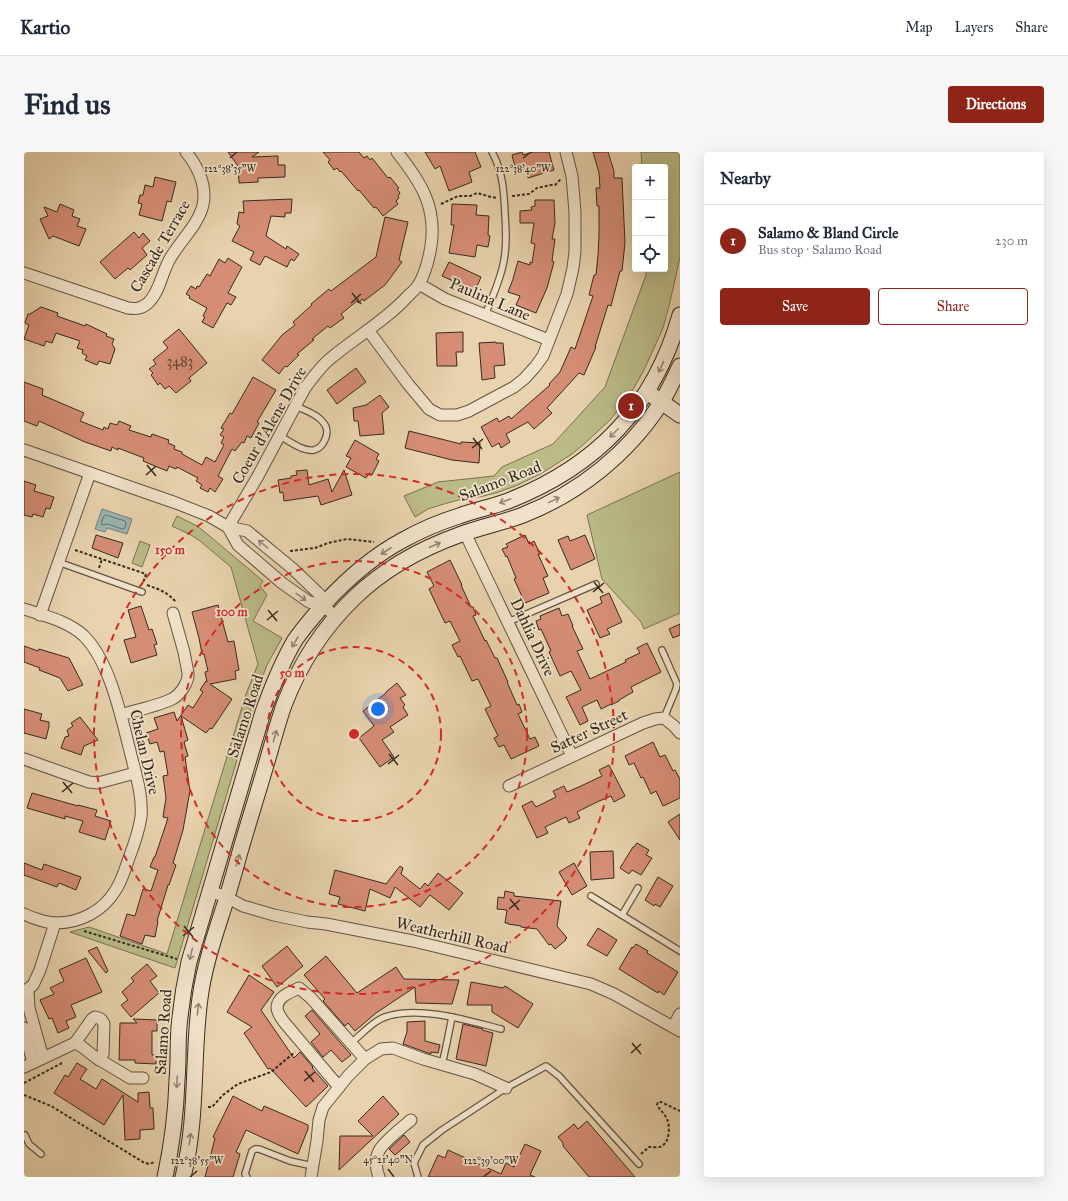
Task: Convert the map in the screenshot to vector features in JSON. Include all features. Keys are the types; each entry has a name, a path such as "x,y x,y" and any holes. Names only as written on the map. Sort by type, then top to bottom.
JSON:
{"main road":[{"name":"Salamo Road","path":"165,1177 170,1153 178,1081 180,1018 183,994 192,950 261,719 272,688 296,640 311,618 336,590 374,558 421,531 459,516 527,493 550,482 583,460 626,421 647,392 656,378 665,358 680,315"},
{"name":"Salamo Road","path":"183,1177 192,1130 197,1024 201,988 208,957 280,717 294,680 305,660 336,617 363,590 385,572 425,549 465,533 507,521 540,508 560,498 585,482 610,462 630,442 651,417 662,402 680,366"},
{"path":"647,392 680,415"}],"street":[{"name":"Cascade Terrace","path":"24,272 128,308 138,309 147,303 153,296 171,257 199,215 203,204 201,177 195,163 186,152"},
{"name":"Coeur d'Alene Drive","path":"228,527 258,476 305,388 318,370 334,355 389,314 404,301 419,284 430,254 432,235 429,206 421,184 397,152"},
{"path":"368,330 405,380 429,409 440,415 450,416 469,411 514,387 524,379 543,356 567,294 575,252 574,194 566,152"},
{"name":"Paulina Lane","path":"419,284 445,299 549,340"},
{"path":"24,450 176,503 209,516 228,527 248,531 293,569 317,592 323,605 336,617"},
{"path":"40,615 90,473"},
{"path":"228,527 238,545 282,583 309,602 323,605"},
{"name":"Dahlia Drive","path":"465,533 572,756"},
{"name":"Chelan Drive","path":"24,609 65,623 76,629 94,648 113,690 121,715 140,797 141,817 135,842 124,873 115,891 98,910 74,921 55,923 24,914"},
{"path":"121,715 173,698 180,692 185,684 188,676 176,609"},
{"path":"664,718 680,733"},
{"name":"Satter Street","path":"509,786 645,722 664,718"},
{"path":"24,760 89,782 98,783 135,773"},
{"name":"Weatherhill Road","path":"210,891 243,906 274,915 413,941 591,984 614,994 676,1029"},
{"path":"43,1058 29,1008 26,991 33,985 40,970 55,923"},
{"path":"339,1087 284,1022 277,1007 281,998 299,988 311,998 365,1058"},
{"path":"676,1029 680,1014"},
{"path":"24,1028 28,1065 75,1043 92,1018 99,1018 104,1024 102,1054 99,1060"},
{"path":"75,1043 99,1060 130,1078 143,1078"},
{"path":"312,1172 319,1120 323,1107 365,1058 381,1048 393,1048 442,1065 475,1074 506,1088"},
{"path":"379,1177 376,1166 379,1150 392,1136 411,1120"}],"lane":[{"path":"485,315 500,275 504,261 506,244 504,186 501,173 492,152"},
{"path":"280,436 304,449 314,450 321,446 327,434 326,426 320,418 296,406"},
{"path":"58,562 142,592"},
{"path":"508,622 596,584"},
{"path":"662,650 677,684 664,718"},
{"path":"622,915 638,888"},
{"path":"591,896 680,950"},
{"path":"351,1043 372,1025 387,1016 406,1013 452,1017 502,1029"},
{"path":"442,1065 452,1017"},
{"path":"418,1177 414,1162 423,1145 442,1130 506,1088 546,1066 559,1076 639,1164"},
{"path":"25,1135 29,1144 41,1154"},
{"path":"247,1177 245,1174 248,1163 252,1151 255,1149 259,1149 290,1161 312,1172"}],"path":[{"path":"509,197 529,194 537,188 555,185 563,178"},
{"path":"441,204 458,196 470,196 477,193 491,197 500,197"},
{"path":"290,551 314,548 347,539 372,541 379,544"},
{"path":"75,550 146,574 143,583 169,594 176,609"},
{"path":"98,570 102,559"},
{"path":"84,931 180,960"},
{"path":"208,1106 212,1107 223,1095 238,1084 271,1072 303,1045"},
{"path":"24,1083 64,1062"},
{"path":"24,1095 51,1106 146,1164 154,1162 170,1153"},
{"path":"641,1154 649,1146 657,1148 666,1142 669,1127 667,1120 659,1109 658,1102 680,1110"}],"green space":[{"path":"641,152 680,152 680,257 663,328 645,368 634,388 610,420 572,454 542,473 518,485 496,493 444,504 428,509 415,517 404,496 438,482 494,476 502,467 553,444 605,387 646,272 668,272 668,164 642,164"},
{"path":"680,472 680,613 644,629 641,622 602,579 587,515"},
{"path":"177,516 197,526 263,581 260,586 267,595 253,621 282,638 267,665 254,699 175,968 70,932 89,927 167,954 246,694 258,664 231,567 200,541 172,526"},
{"path":"140,541 150,545 142,567 132,563"}],"water":[{"path":"102,509 132,519 127,534 107,528 105,532 95,529"}],"building":[{"path":"228,152 259,152 252,157 278,156 278,165 285,165 285,177 258,178 258,182 239,183 238,166"},
{"path":"323,152 359,152 364,158 367,156 370,160 372,158 388,178 390,177 399,188 397,189 400,193 398,196 399,198 396,201 398,204 383,216 359,190 358,191 341,171 340,172 337,168 334,170 328,162 330,160"},
{"path":"425,152 475,152 481,167 469,172 472,182 449,191 440,166 435,169"},
{"path":"522,152 523,155 533,152 549,152 554,170 528,178 526,168 516,171 512,155"},
{"path":"593,152 608,152 614,171 614,178 622,178 625,243 622,271 620,271 611,306 608,305 596,347 584,375 579,373 547,408 552,413 534,429 528,422 506,434 510,442 501,448 499,443 492,447 481,427 497,418 499,422 509,416 511,419 550,385 549,384 560,372 571,347 575,349 593,296 589,295 594,275 596,275 598,255 599,206 597,206 596,188 600,188 599,173"},
{"path":"155,177 176,182 171,202 167,201 162,221 139,215 142,204 138,203 140,195 143,195 145,185 153,187"},
{"path":"292,199 291,213 285,213 285,217 271,216 266,236 286,249 287,246 299,254 294,261 291,259 287,267 265,256 260,265 250,260 254,252 232,241 240,226 237,224 239,212 244,213 243,201"},
{"path":"535,200 554,200 555,223 552,239 555,239 552,261 554,262 547,288 536,313 516,305 520,296 508,292 518,261 530,265 530,262 532,263 535,244 531,243 534,223 520,223 520,211 532,210 531,207 535,206"},
{"path":"60,204 74,210 72,216 80,219 77,226 86,229 79,246 53,236 49,239 40,219 48,216 44,207 57,212"},
{"path":"452,204 477,205 476,215 489,216 488,235 490,236 488,247 477,245 475,257 449,253 454,225 451,225"},
{"path":"385,217 408,222 399,260 402,262 385,285 364,301 363,299 358,303 357,301 341,314 344,318 330,328 328,326 312,339 314,340 297,354 299,355 287,367 285,366 279,374 262,360 282,335 295,325 293,322 312,305 311,304 329,289 331,291 376,257"},
{"path":"134,232 139,238 143,233 150,241 142,248 147,255 130,270 128,268 115,279 100,262"},
{"path":"228,258 242,267 228,293 236,297 231,305 227,303 213,328 202,322 207,308 189,298 190,296 186,294 191,286 196,289 197,286 199,287 207,274 210,276 219,259 225,263"},
{"path":"449,262 481,277 475,291 442,276"},
{"path":"41,307 58,313 57,316 85,326 86,324 114,339 112,344 115,349 110,364 99,361 97,365 85,360 87,356 82,353 83,350 77,348 80,341 56,333 52,343 46,341 44,346 24,339 29,325 25,323 28,314"},
{"path":"179,329 207,363 189,378 191,381 176,393 169,386 165,389 160,383 158,385 151,375 153,373 149,369 156,364 153,360 168,348 163,342"},
{"path":"463,332 463,352 456,352 457,366 437,366 436,333"},
{"path":"479,343 503,343 505,365 494,366 495,378 482,380"},
{"path":"356,368 366,382 337,404 327,390"},
{"path":"253,377 276,390 257,422 259,423 251,438 247,436 244,443 242,442 235,451 232,449 218,476 223,479 215,492 210,488 208,492 200,488 202,485 196,481 198,478 177,467 176,469 169,466 167,471 143,461 144,458 118,448 118,450 112,447 111,451 85,442 39,421 37,426 24,421 24,382 43,389 42,395 84,413 80,421 103,430 104,427 108,429 110,423 117,425 119,421 131,426 129,430 151,437 152,434 169,440 168,443 175,446 174,449 182,452 182,454 202,465 206,457 215,462 224,445 221,443 224,437 220,435 224,429 221,428 230,413 232,414"},
{"path":"380,395 389,407 382,413 384,434 360,436 358,421 354,421 353,408 366,405"},
{"path":"409,431 461,444 461,442 480,443 479,463 452,460 405,448"},
{"path":"355,440 379,454 376,459 379,461 372,475 369,473 366,478 346,467 351,458 346,456"},
{"path":"307,470 309,485 328,479 332,492 344,470 352,495 321,505 318,496 284,501 283,492 280,493 278,480 291,478 291,476 297,475 296,471"},
{"path":"24,481 36,485 34,491 54,497 50,509 46,508 43,517 33,514 32,517 24,515"},
{"path":"96,535 123,543 118,558 92,548"},
{"path":"525,535 529,544 534,541 540,554 538,554 548,576 543,578 549,593 525,603 514,579 516,578 507,556 506,557 502,549 508,547 506,544"},
{"path":"585,535 595,559 571,570 558,540 568,536 570,541"},
{"path":"450,560 471,607 473,607 476,615 473,616 485,641 486,640 495,658 497,658 517,705 519,704 522,712 518,714 530,739 535,737 539,746 511,759 504,745 499,747 494,738 498,736 485,709 491,706 478,679 472,681 460,656 458,657 452,645 460,641 450,621 445,623 429,589 434,586 427,572"},
{"path":"609,593 622,622 607,629 610,634 600,638 587,610 602,603 600,597"},
{"path":"218,605 228,642 234,641 239,670 235,671 236,679 210,684 232,699 212,729 210,728 206,733 181,716 188,740 184,742 188,756 185,757 190,791 183,830 173,863 176,865 157,921 155,937 145,935 142,944 120,936 127,914 135,916 143,889 151,891 158,870 150,867 155,857 168,818 163,817 166,798 163,776 168,775 164,751 160,752 157,742 150,744 146,733 158,729 154,718 174,712 177,721 188,705 193,708 203,692 200,690 206,681 207,682 205,672 208,671 204,654 202,654 192,612"},
{"path":"141,606 149,630 152,629 157,644 154,645 157,655 131,663 124,640 136,637 128,610"},
{"path":"559,608 562,616 568,614 583,649 577,651 590,679 626,662 625,660 640,653 637,648 647,643 661,672 631,687 633,692 611,705 601,709 597,700 582,707 588,721 580,725 566,697 581,690 571,671 560,676 549,652 551,651 541,629 539,630 536,621 541,619 540,616"},
{"path":"680,624 680,635 673,638 669,629"},
{"path":"24,646 38,651 39,649 69,658 83,685 68,691 60,678 39,670 40,668 24,662"},
{"path":"397,683 406,695 400,698 405,705 403,707 408,715 390,727 394,732 382,740 394,757 380,767 359,738 374,726 363,711"},
{"path":"24,709 42,714 40,720 49,722 46,739 24,733"},
{"path":"80,717 98,740 84,746 81,755 61,748 65,737 69,736 67,730 73,726 71,723"},
{"path":"653,742 660,757 665,755 673,771 675,770 680,779 680,798 663,806 656,791 651,794 634,763 629,765 625,756"},
{"path":"609,765 625,796 614,802 611,796 597,802 577,812 580,818 569,823 566,817 545,827 548,833 537,838 522,806 532,801 536,807 556,797 553,791 564,786 567,792 581,786 602,776 599,770"},
{"path":"32,793 97,810 95,816 111,821 105,840 79,832 83,821 65,816 65,819 27,808"},
{"path":"680,814 680,840 668,822"},
{"path":"637,843 649,850 646,855 652,858 641,875 632,870 629,874 620,868"},
{"path":"613,851 614,878 591,880 590,852"},
{"path":"24,863 42,870 44,864 81,877 76,890 59,883 57,887 24,875"},
{"path":"574,863 587,886 572,895 559,872"},
{"path":"400,866 403,868 401,874 420,889 425,883 428,886 438,873 463,893 449,910 430,895 420,907 395,887 390,898 370,889 365,911 338,904 340,897 329,894 335,870 386,884"},
{"path":"658,877 673,886 660,907 655,904 654,906 645,900"},
{"path":"505,891 514,893 514,896 561,901 557,926 567,938 565,939 566,940 555,949 551,944 549,945 537,929 505,923 507,910 497,909 498,897 504,898"},
{"path":"598,928 617,940 607,956 587,945"},
{"path":"636,944 648,951 647,953 678,972 664,995 659,991 658,993 619,969 632,947 633,948"},
{"path":"287,946 303,966 277,987 262,966"},
{"path":"97,947 108,971 106,973 88,951"},
{"path":"326,956 357,993 396,967 404,979 459,980 452,1004 416,1003 415,987 376,1013 355,1031 348,1023 345,1026 323,1001 325,999 304,975"},
{"path":"86,958 102,992 71,1005 76,1017 66,1021 69,1028 58,1033 52,1018 49,1019 40,1000 54,994 50,988 64,981 59,970"},
{"path":"147,964 157,976 150,981 159,993 131,1017 121,1005 128,1000 122,992 134,981 131,978"},
{"path":"249,975 274,992 261,1010 294,1058 300,1052 328,1086 306,1107 270,1068 268,1069 244,1033 252,1027 227,1012"},
{"path":"471,982 503,988 505,986 533,1004 518,1028 492,1012 492,1005 467,1005"},
{"path":"312,1010 351,1055 342,1062 331,1050 323,1057 311,1042 320,1034 305,1016"},
{"path":"133,1019 157,1020 157,1031 152,1031 152,1055 156,1055 156,1064 135,1063 135,1060 119,1060 120,1023 137,1023"},
{"path":"425,1021 425,1041 440,1045 438,1053 431,1052 431,1054 403,1044 407,1032 407,1022"},
{"path":"463,1024 493,1033 486,1066 456,1059"},
{"path":"77,1063 87,1069 80,1079 96,1089 102,1079 138,1102 138,1093 149,1092 150,1108 153,1108 154,1129 140,1130 140,1139 125,1140 123,1095 104,1125 54,1093 65,1075 68,1077"},
{"path":"233,1096 262,1111 264,1106 308,1125 308,1129 298,1154 246,1130 236,1152 240,1154 233,1177 205,1177 215,1138 213,1137"},
{"path":"383,1096 399,1114 339,1170 340,1136 373,1136 358,1121"},
{"path":"587,1121 635,1177 589,1177 563,1146 563,1143 558,1137 574,1124 578,1129"},
{"path":"404,1135 410,1142 395,1155 389,1149"},
{"path":"525,1144 541,1151 530,1175 535,1177 428,1177 438,1155 445,1158 448,1150 501,1174 506,1163 514,1167"}],"place":[{"name":"Salamo & Bland Circle","path":"631,406"}]}
